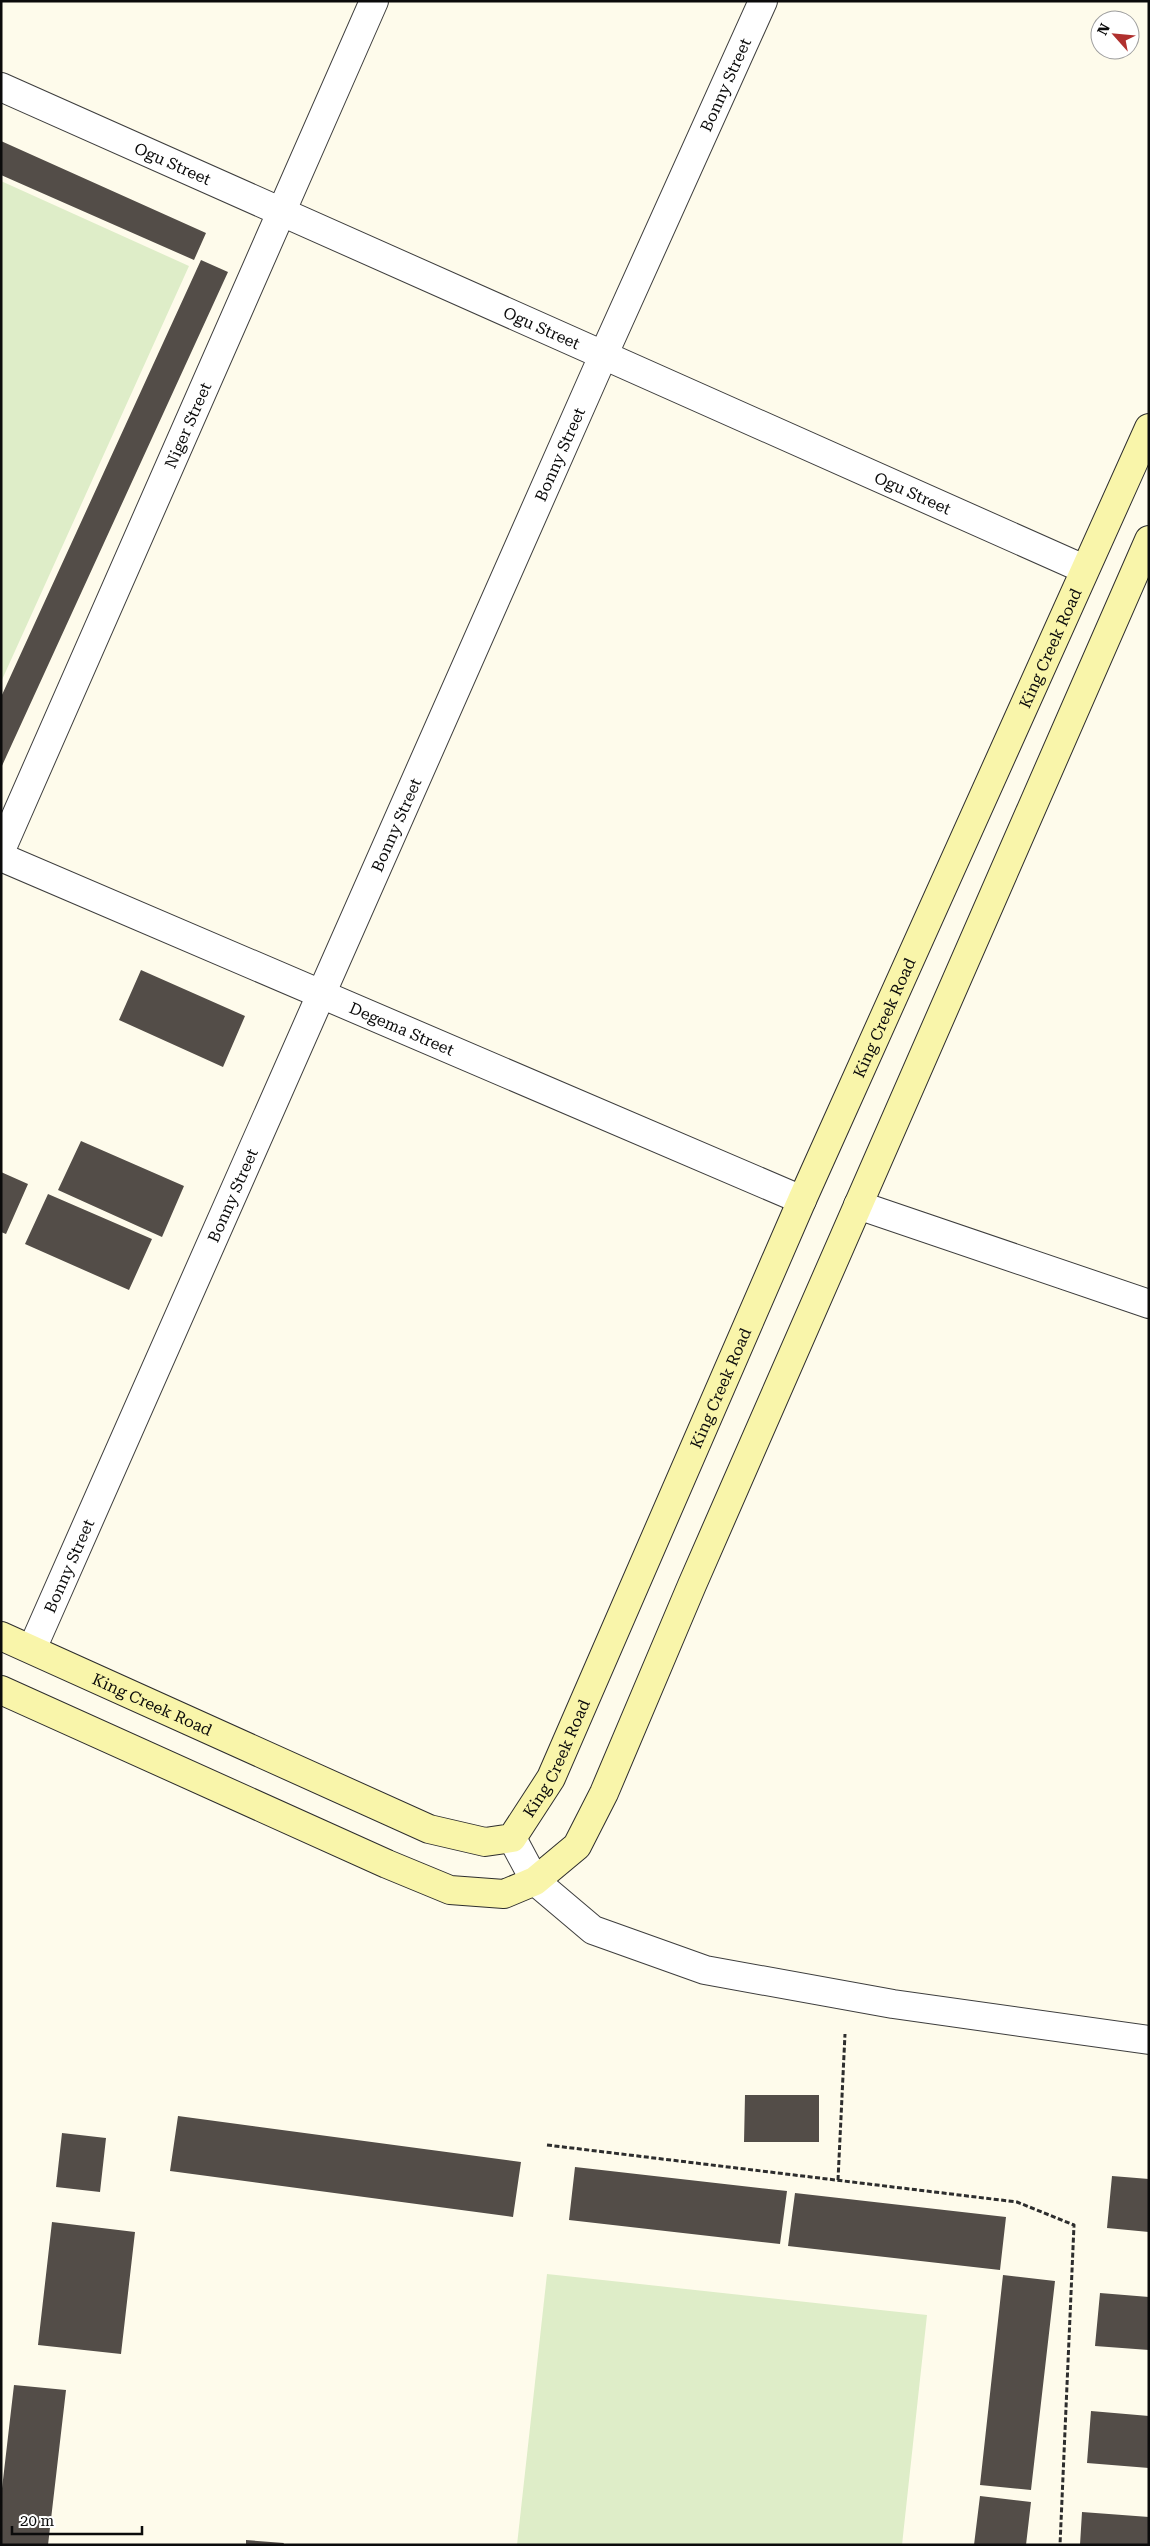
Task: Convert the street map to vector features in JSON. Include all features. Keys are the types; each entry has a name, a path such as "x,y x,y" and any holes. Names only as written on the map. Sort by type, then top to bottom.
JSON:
{"street":[{"name":"Niger Street","path":"1,850 283,212 374,1"},
{"name":"Bonny Street","path":"32,1649 763,1"},
{"name":"Ogu Street","path":"1,86 1084,569"},
{"name":"King Creek Road","path":"1,1636 429,1829 484,1842 512,1838 551,1778 802,1200 1149,428"},
{"path":"1,1690 387,1864 450,1890 504,1894 535,1881 577,1846 604,1793 692,1584 1148,544"},
{"name":"Degema Street","path":"1,857 802,1200"},
{"path":"858,1204 1149,1304"},
{"path":"512,1838 535,1881 593,1930 705,1970 844,1995 1149,2040"}],"path":[{"path":"838,2180 845,2036 844,1995"},
{"path":"547,2145 1017,2202 1074,2225 1060,2545"}],"green space":[{"path":"1,181 189,266 1,682"},
{"path":"547,2274 927,2315 902,2545 517,2545"}],"building":[{"path":"1,141 206,233 194,260 1,175"},
{"path":"201,260 228,272 1,768 1,697"},
{"path":"141,970 245,1016 223,1067 119,1020"},
{"path":"81,1141 184,1186 162,1237 58,1190"},
{"path":"1,1172 28,1184 6,1234 1,1232"},
{"path":"48,1194 152,1239 129,1290 25,1244"},
{"path":"745,2095 819,2095 819,2142 744,2142"},
{"path":"178,2116 521,2162 513,2217 170,2171"},
{"path":"62,2133 106,2138 100,2192 56,2187"},
{"path":"575,2167 787,2191 780,2244 569,2220"},
{"path":"1112,2176 1149,2179 1149,2232 1107,2228"},
{"path":"795,2193 1006,2217 1000,2270 788,2246"},
{"path":"52,2222 135,2232 121,2354 38,2345"},
{"path":"1003,2275 1055,2281 1031,2490 980,2485"},
{"path":"1100,2293 1149,2297 1149,2350 1095,2346"},
{"path":"14,2385 66,2390 48,2545 1,2545 1,2497"},
{"path":"1091,2411 1149,2416 1149,2468 1087,2463"},
{"path":"980,2496 1031,2502 1026,2545 974,2545"},
{"path":"1082,2512 1149,2517 1149,2545 1080,2545"},
{"path":"246,2540 284,2543 283,2545 246,2545"}]}
